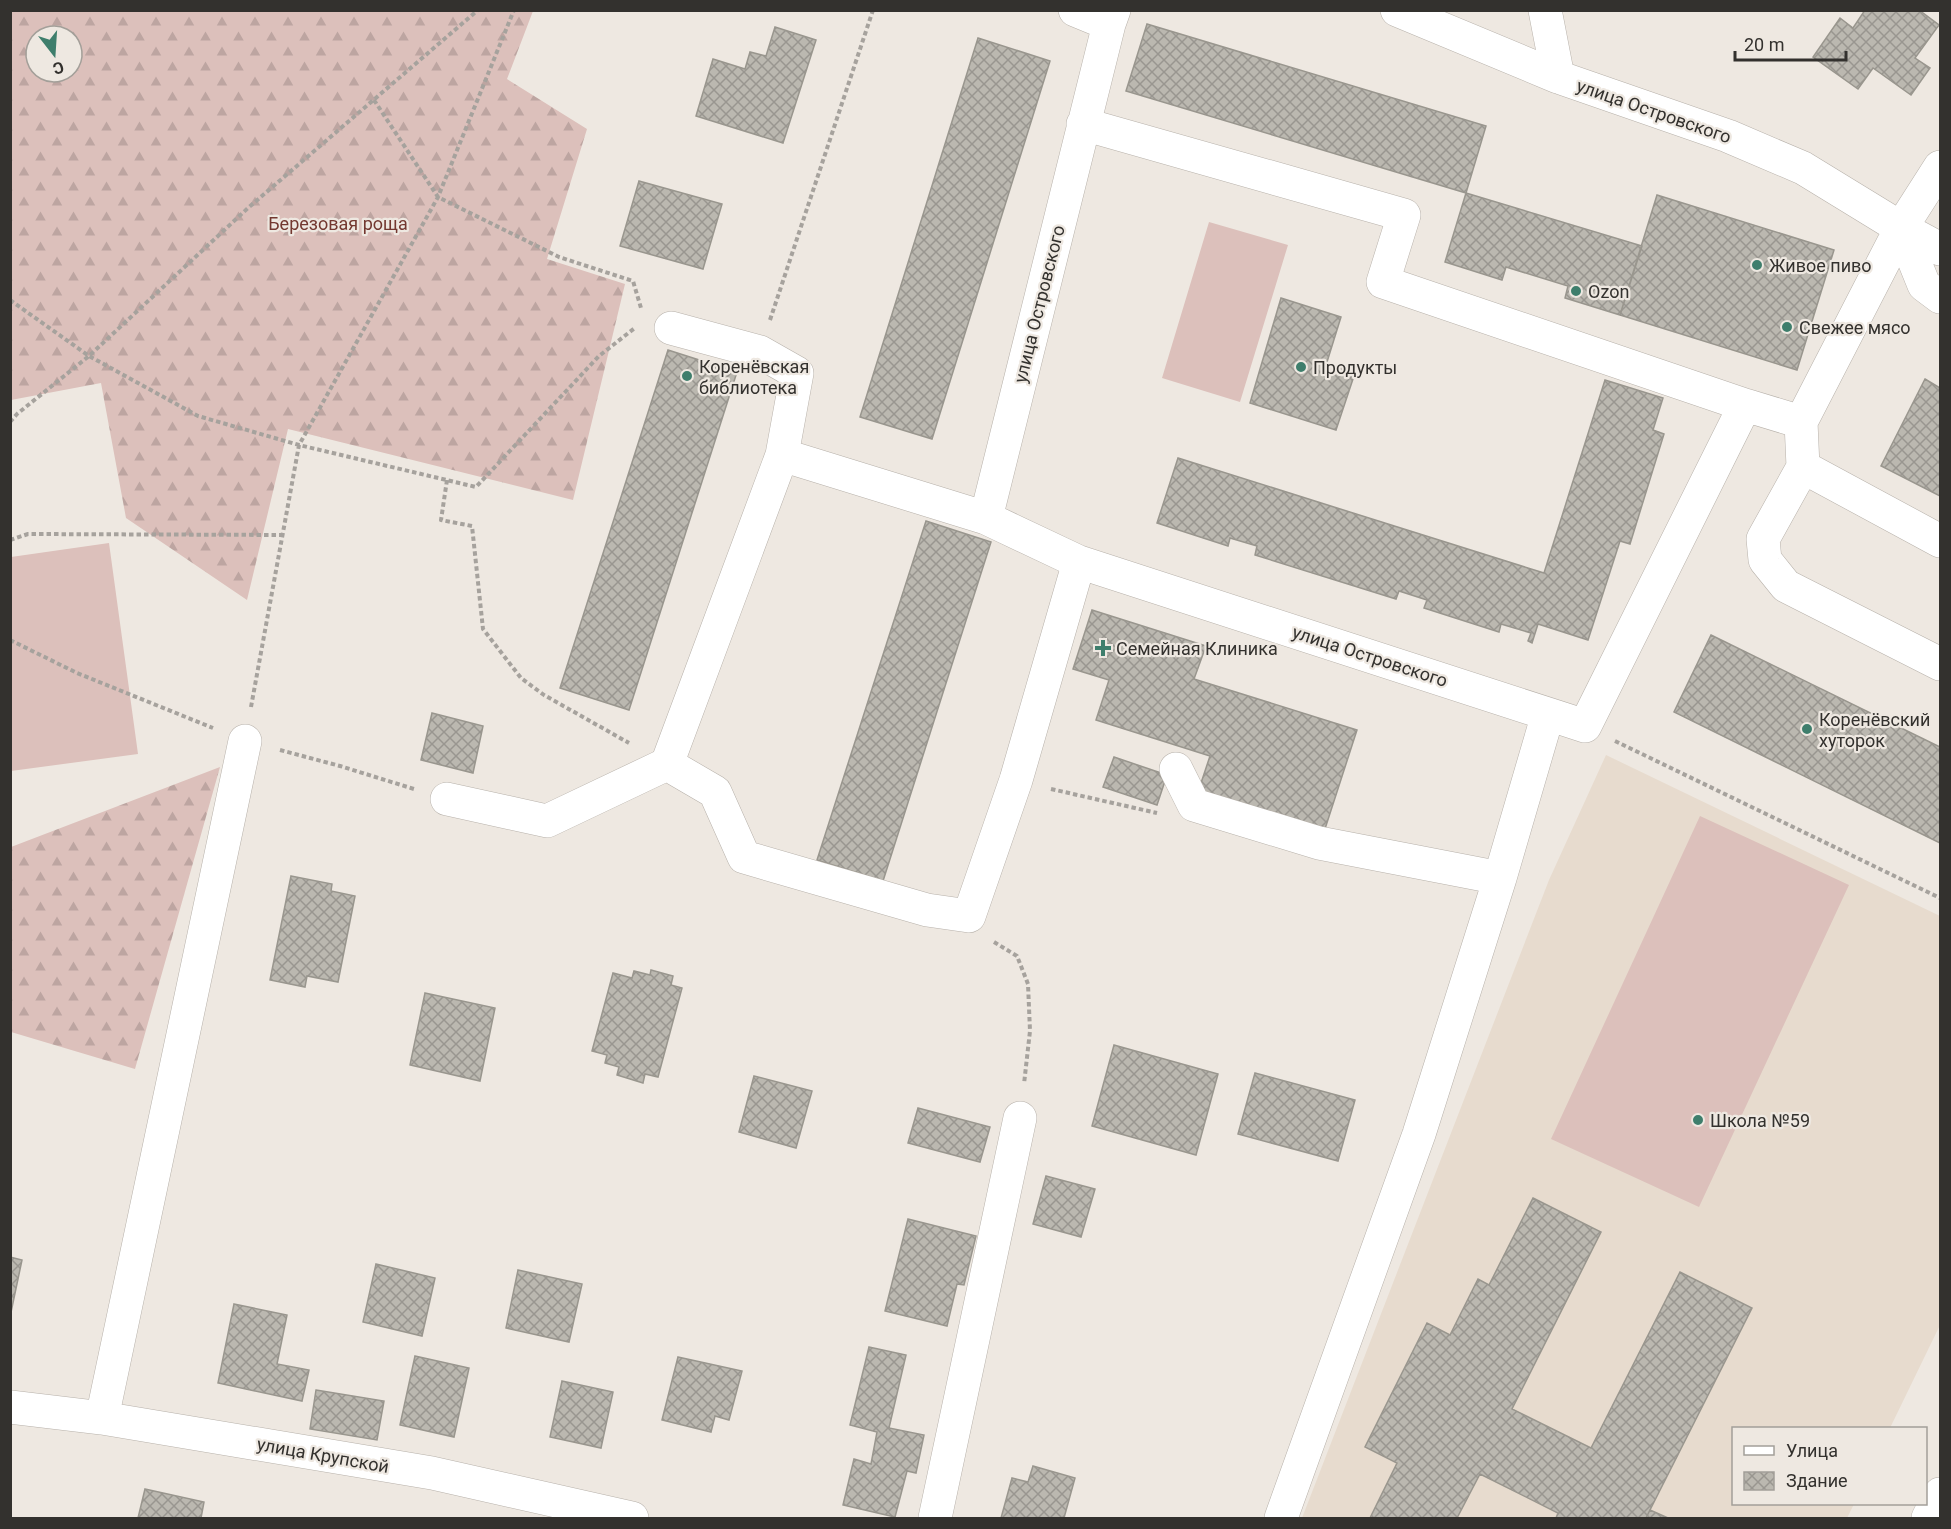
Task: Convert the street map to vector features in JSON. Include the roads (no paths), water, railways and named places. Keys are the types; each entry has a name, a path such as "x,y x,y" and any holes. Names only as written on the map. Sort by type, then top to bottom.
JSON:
{"street":[{"path":"1075,10 1111,17"},
{"name":"улица Островского","path":"1397,10 1558,77 1728,136 1803,168 1901,228 1941,249"},
{"path":"1545,10 1558,77"},
{"name":"улица Островского","path":"1111,17 986,518 1079,562 1585,726 1745,405"},
{"path":"1083,124 1404,215 1383,282 1801,422"},
{"path":"1941,167 1901,228 1801,422 1803,467 1763,539 1766,560 1786,586 1941,663"},
{"path":"1901,228 1924,285 1941,297"},
{"path":"447,799 547,821 667,764 782,455 797,373 760,352 658,324"},
{"path":"782,455 986,518"},
{"path":"1803,467 1941,541"},
{"path":"667,764 715,792 744,857 927,910 969,916 1016,780 1079,562"},
{"path":"1281,1518 1419,1134 1500,878 1548,714"},
{"path":"102,1418 245,741"},
{"path":"1176,769 1194,805 1319,843 1500,878"},
{"path":"935,1518 1020,1118"},
{"name":"улица Крупской","path":"10,1407 102,1418 432,1473 632,1518"},
{"path":"1928,1518 1941,1494"}],"place":[{"name":"Живое пиво","path":"1757,265"},
{"name":"Ozon","path":"1576,291"},
{"name":"Свежее мясо","path":"1787,327"},
{"name":"Продукты","path":"1301,367"},
{"name":"Коренёвская библиотека","path":"687,376"},
{"name":"Семейная Клиника","path":"1103,648"},
{"name":"Коренёвский хуторок","path":"1807,729"},
{"name":"Школа №59","path":"1698,1120"}],"park label":[{"name":"Березовая роща","path":"338,223"}]}
